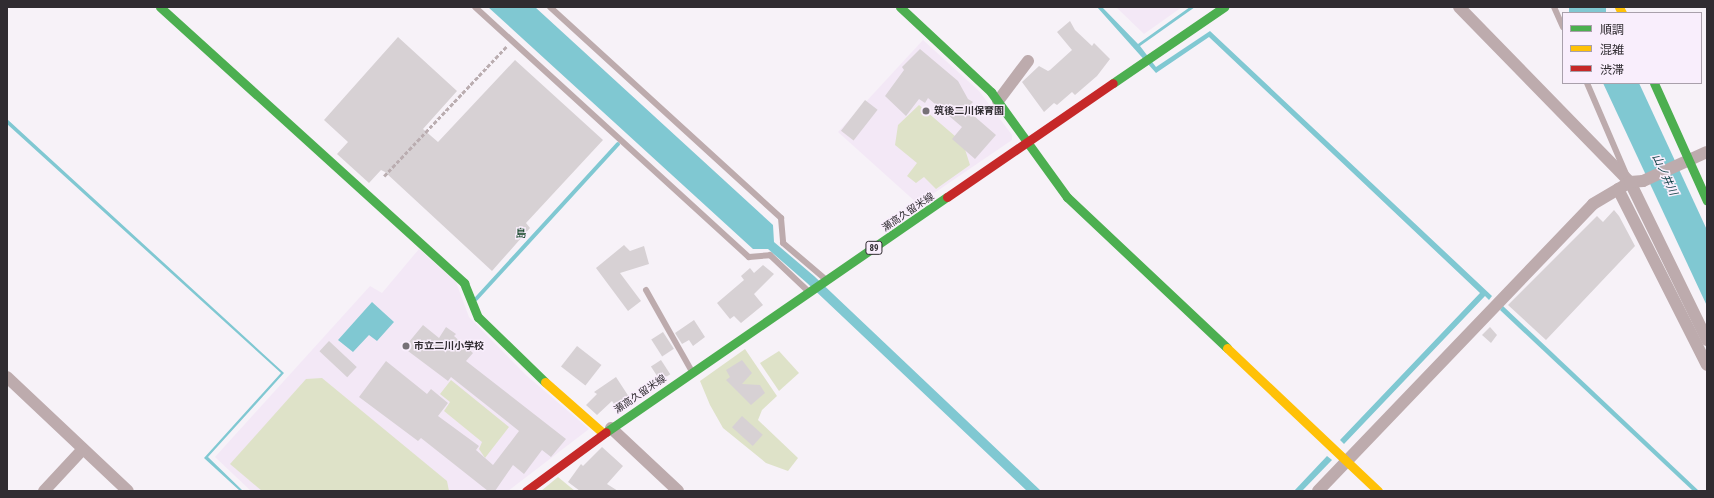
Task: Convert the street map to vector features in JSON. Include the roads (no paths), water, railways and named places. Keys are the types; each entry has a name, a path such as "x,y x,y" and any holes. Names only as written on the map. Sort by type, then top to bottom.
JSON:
{"street":[{"path":"160,7 464,283 478,317 535,373 607,430 678,491"},
{"path":"900,7 998,102 1029,142 1067,197 1378,491"},
{"name":"瀬高久留米線","path":"526,491 607,430 827,281 1224,7"},
{"path":"1459,7 1630,182 1707,340"},
{"path":"998,102 1028,61"},
{"path":"1654,84 1684,163 1707,201"},
{"path":"1318,491 1593,204 1630,182 1643,181 1707,152"},
{"path":"1618,190 1707,365"},
{"path":"7,378 128,491"},
{"path":"44,491 83,449"}],"lane":[{"path":"475,7 749,257 770,255 809,293"},
{"path":"550,7 781,218 783,243 827,281"},
{"path":"1554,7 1562,25"},
{"path":"1587,84 1630,182"},
{"path":"646,290 692,372"}],"water":[{"path":"488,7 535,7 773,225 774,242 814,276 1041,491 1027,491 807,283 768,249 753,249"},
{"path":"1097,7 1102,7 1138,44 1190,7 1195,7 1140,46 1156,67 1210,31 1492,296 1489,300 1485,296 1344,444 1340,440 1480,293 1209,37 1156,73"},
{"path":"1569,7 1606,7 1606,12 1569,12"},
{"name":"山ノ井川","path":"1603,84 1639,84 1707,230 1707,306"},
{"path":"7,119 284,373 208,457 243,491 240,491 204,458 281,373 7,124"},
{"path":"372,302 394,322 377,341 369,335 353,352 338,340"},
{"path":"1503,306 1699,491 1693,491 1500,310"},
{"path":"1327,456 1332,460 1302,491 1294,491"}],"waterway":[{"path":"476,299 618,144"}],"place":[{"name":"筑後二川保育園","path":"926,111"},
{"name":"市立二川小学校","path":"406,346"}],"district":[{"name":"島","path":"521,234"}]}
